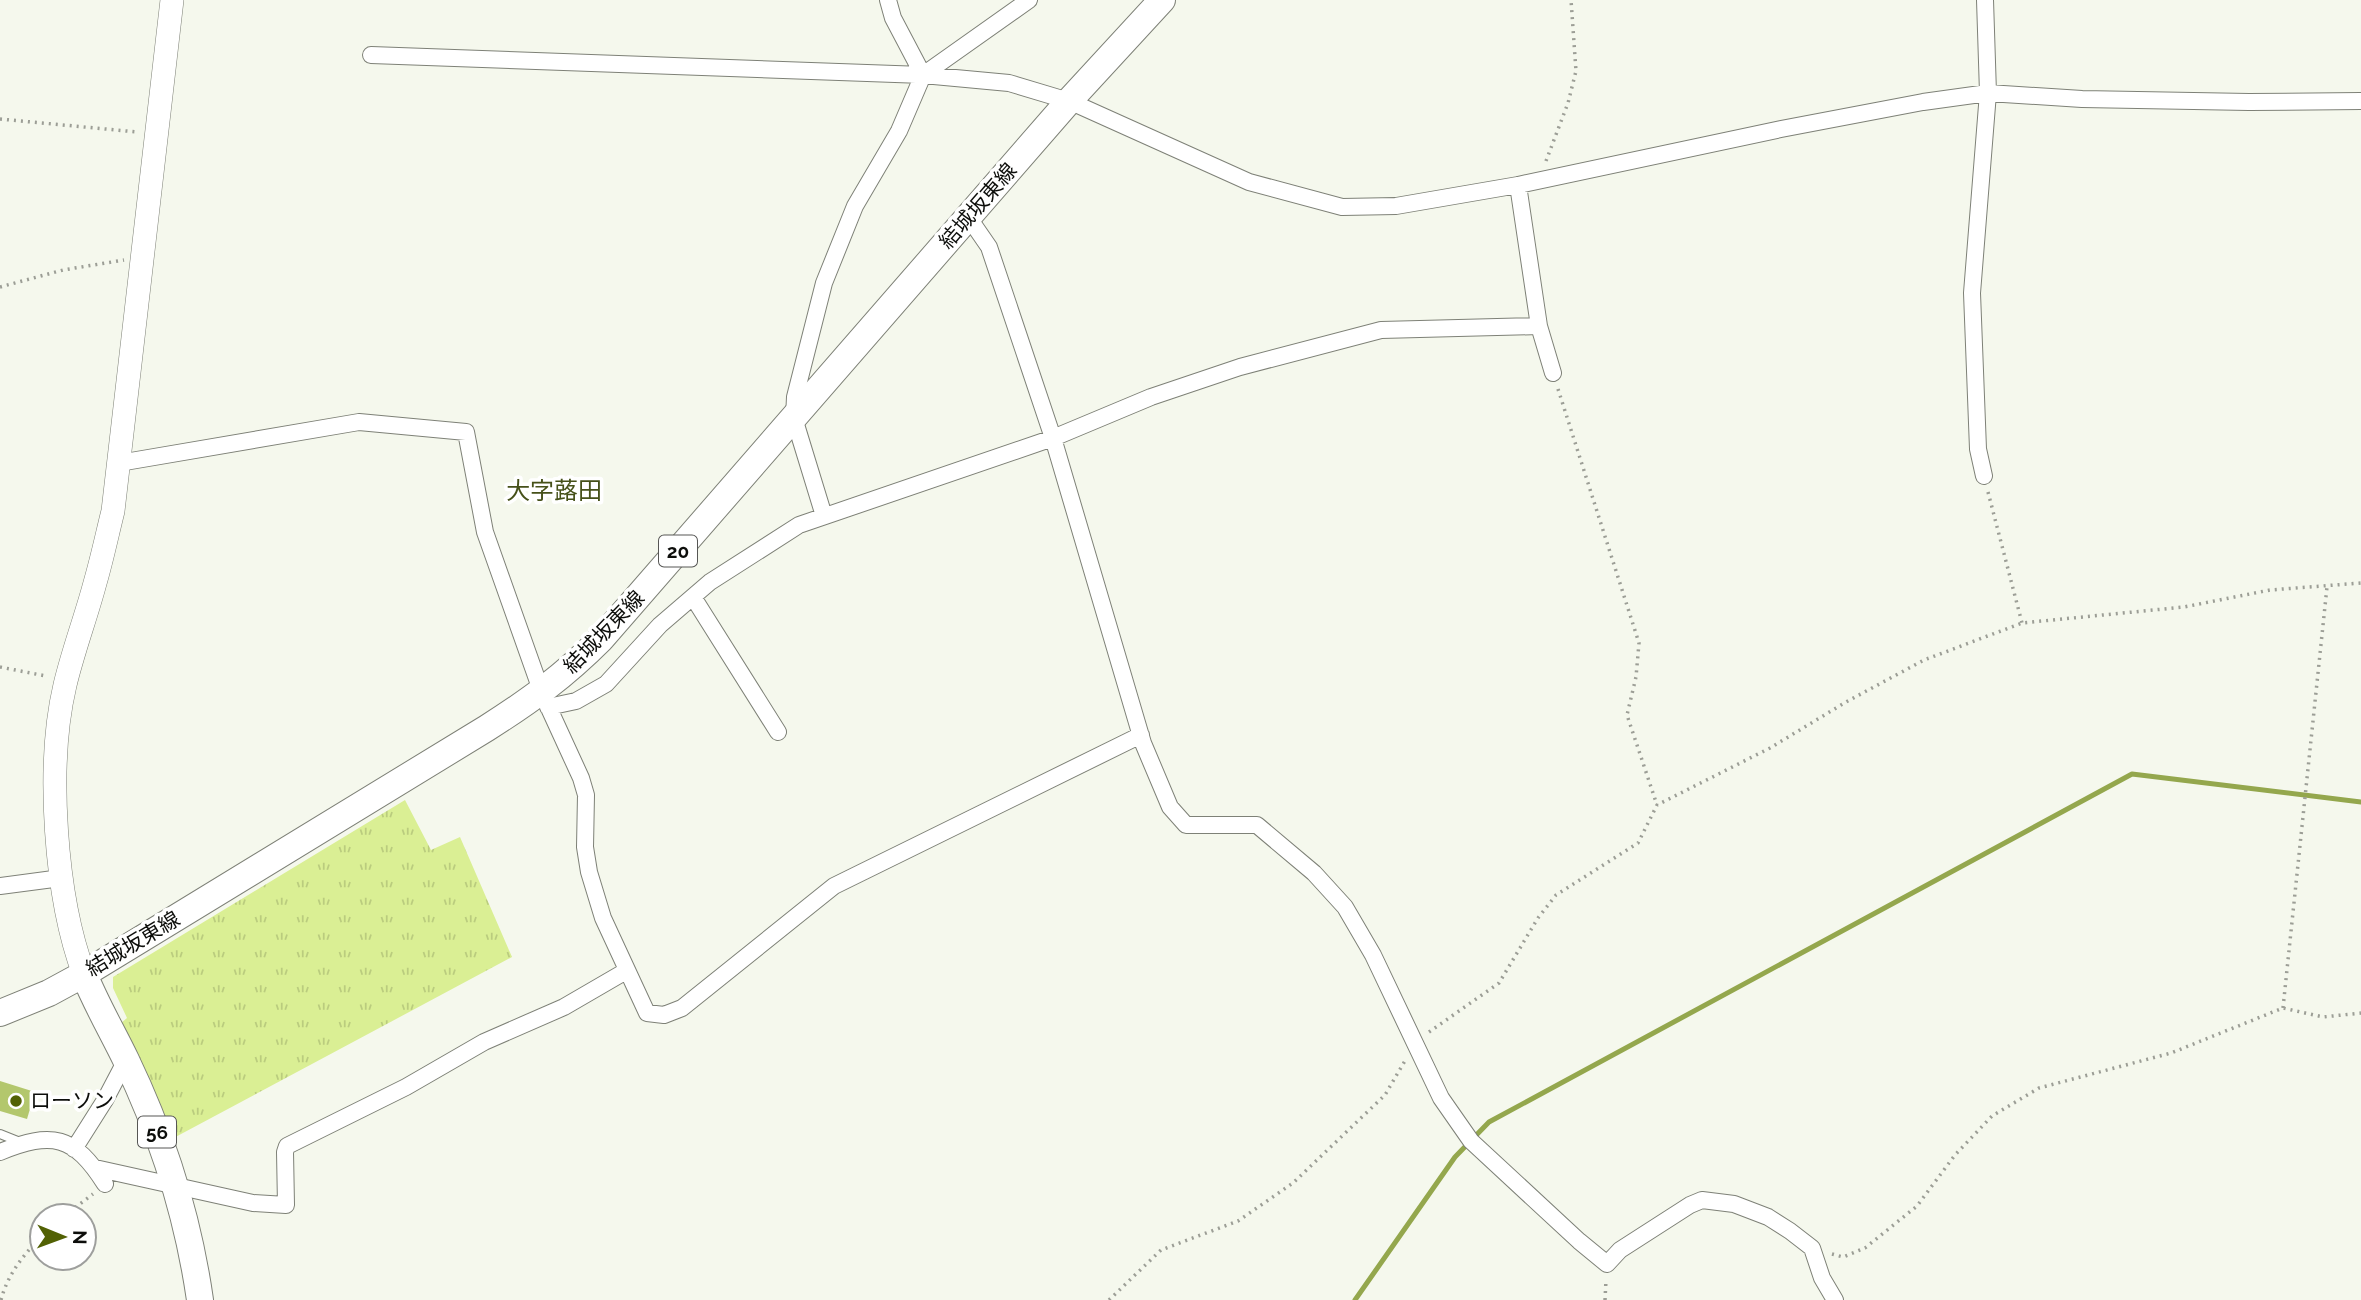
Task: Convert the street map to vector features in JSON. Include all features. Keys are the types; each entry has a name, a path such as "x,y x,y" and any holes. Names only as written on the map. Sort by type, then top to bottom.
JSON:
{"main road":[{"name":"結城坂東線","path":"0,1013 49,993 84,974 418,772 545,700 1069,101 1162,0"},
{"name":"56","path":"84,974 126,1060 163,1147 194,1252 200,1300"}],"street":[{"path":"84,974 71,936 61,878 55,787 57,735 66,681 96,582 113,511 172,0"},
{"path":"888,0 893,18 923,75"},
{"path":"824,516 794,418 795,397 824,283 855,206 899,131 923,75 1029,0"},
{"path":"1984,476 1978,449 1972,293 1988,93 1985,0"},
{"path":"371,55 923,75 1009,83 1069,101 1249,182 1342,207 1396,206 1518,185 1923,102 1988,93 2110,99 2361,102"},
{"path":"1518,185 1539,326 1553,373"},
{"path":"969,218 989,247 1053,438 1141,735 1170,807 1186,825 1257,825 1314,873 1345,907 1373,956 1441,1098 1471,1141 1607,1264 1620,1250 1690,1205 1702,1200 1734,1204 1768,1217 1812,1248 1822,1278 1835,1300"},
{"path":"545,700 576,701 606,684 660,625 693,597 731,568 799,525 1053,438 1151,397 1240,367 1381,330 1539,326"},
{"path":"119,463 359,422 466,432 485,532 545,700 581,778 586,795 585,847 589,873 603,918 647,1013 664,1015 682,1008 834,886 1141,735"},
{"path":"693,597 778,732"},
{"path":"0,886 61,878"},
{"path":"95,1168 253,1203 286,1205 287,1146 406,1087 484,1042 564,1007 626,971"},
{"path":"74,1149 106,1100 126,1060"},
{"path":"0,1152 23,1143 63,1141 95,1168 105,1184"}],"lane":[{"path":"0,1135 23,1143"}],"path":[{"path":"1540,179 1576,71 1571,0"},
{"path":"0,119 158,134"},
{"path":"0,287 63,270 143,257"},
{"path":"1553,373 1639,643 1636,677 1627,715 1657,805"},
{"path":"1984,476 2022,623"},
{"path":"1109,1300 1161,1250 1238,1221 1293,1184 1385,1095 1414,1045 1438,1024 1499,983 1538,918 1556,895 1638,842 1657,805 1770,748 1846,702 1924,660 2022,623 2184,607 2270,590 2361,583"},
{"path":"2283,1008 2327,587"},
{"path":"0,667 66,681"},
{"path":"1812,1248 1843,1257 1865,1248 1917,1206 1955,1155 1992,1116 2039,1088 2171,1052 2283,1008 2323,1017 2361,1013"},
{"path":"82,1202 105,1184"},
{"path":"1,1300 18,1261 28,1250"}],"green space":[{"path":"405,800 431,850 460,837 512,957 168,1141 121,1023 127,1018 113,988 113,977"}],"building":[{"name":"ローソン","path":"0,1081 35,1092 27,1119 0,1111"}],"waterway":[{"path":"1355,1300 1455,1157 1489,1122 2132,774 2361,802"}],"place":[{"name":"ローソン","path":"16,1101"}],"district":[{"name":"大字蕗田","path":"554,491"}]}
